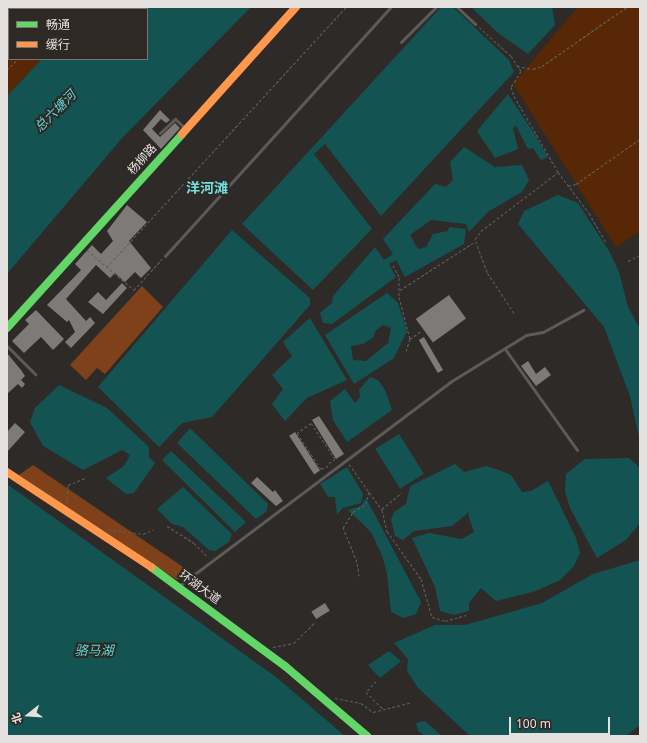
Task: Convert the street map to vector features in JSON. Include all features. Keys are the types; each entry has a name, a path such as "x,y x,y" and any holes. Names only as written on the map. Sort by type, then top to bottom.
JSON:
{"main road":[{"name":"杨柳路","path":"7,328 296,7"},
{"name":"环湖大道","path":"7,472 179,586 263,649 322,696 367,736"}],"lane":[{"path":"165,256 391,7"},
{"path":"401,42 436,7"},
{"path":"457,7 475,24"},
{"path":"160,133 175,118 186,129"},
{"path":"179,586 450,382 526,336 543,332 583,310"},
{"path":"7,346 35,374"},
{"path":"505,349 577,450"}],"path":[{"path":"106,267 346,7"},
{"path":"516,66 533,69 542,66 627,7"},
{"path":"475,24 511,56 516,66 522,73 512,84 511,91 558,172 567,186 589,213 606,243"},
{"path":"7,70 17,60"},
{"path":"567,186 576,184 640,139"},
{"path":"400,290 474,242 480,231 558,172"},
{"path":"474,242 487,272 514,313"},
{"path":"81,245 134,290 165,256"},
{"path":"628,261 640,255"},
{"path":"393,265 399,277 400,290 410,339 406,351"},
{"path":"410,339 421,331"},
{"path":"311,423 335,459 329,463 321,469 297,432 311,423"},
{"path":"347,460 382,510 387,531 420,579 432,617 445,621 466,615"},
{"path":"329,463 334,470"},
{"path":"67,511 68,485 85,478"},
{"path":"359,576 357,562 343,528 353,512 366,504 369,490"},
{"path":"382,510 402,492"},
{"path":"167,526 194,543 212,562"},
{"path":"104,536 112,528 143,534 153,530"},
{"path":"263,649 294,643 315,622"},
{"path":"376,681 366,692 384,709"},
{"path":"322,696 357,702 373,712 410,703"}],"shaded area":[{"path":"7,7 96,7 8,8 8,60 41,60 7,96"},
{"path":"578,7 640,7 640,231 616,247 513,84"},
{"path":"142,286 163,307 105,374 97,368 86,380 70,365"},
{"path":"33,465 189,571 177,580 19,475"}],"water":[{"name":"总六塘河","path":"251,7 123,137 7,274 7,96 41,60 148,60 148,8 95,8"},
{"path":"441,7 453,7 509,60 514,72 381,216 325,144 314,154 372,229 313,290 242,224"},
{"path":"471,7 552,7 555,25 528,54 498,33"},
{"path":"508,94 548,157 541,160 533,148 528,149 516,126 513,128 518,149 495,158 477,131"},
{"path":"464,147 495,167 522,165 529,180 522,192 489,211 469,232 466,224 431,220 410,235 418,249 426,247 433,234 448,231 449,227 466,229 464,244 405,277 396,260 389,264 396,277 332,324 323,323 320,313 332,303 333,296 375,247 384,260 393,254 383,239 435,184 446,187 453,180 450,162"},
{"path":"558,195 578,203 609,251 619,272 628,307 640,329 640,442 630,396 604,327 518,224 524,211"},
{"path":"232,230 310,298 310,305 212,417 182,423 159,447 98,387"},
{"path":"387,293 398,303 407,331 394,358 354,384 325,335","holes":["383,325 391,328 388,343 366,361 353,360 351,346 363,344 374,337 375,331"]},
{"path":"310,318 347,380 307,398 285,421 272,404 283,389 272,375 292,356 283,342"},
{"path":"370,377 378,380 385,390 392,410 347,442 333,420 330,401 345,389 355,403 360,397 359,390"},
{"path":"59,385 107,408 149,447 149,457 155,463 134,493 126,494 106,478 124,466 130,455 122,450 83,470 43,446 30,422 35,408"},
{"path":"190,428 268,504 266,512 256,519 177,443"},
{"path":"399,434 424,474 400,489 375,449"},
{"path":"171,451 246,522 235,532 162,460"},
{"path":"629,458 640,468 640,523 626,540 597,558 570,508 565,492 566,474 585,459"},
{"path":"455,464 464,472 486,466 511,475 522,492 531,491 548,481 576,538 580,553 574,566 560,580 536,591 496,601 481,588 469,603 469,611 454,615 440,611 435,587 412,538 429,533 462,539 474,532 468,514 470,511 452,526 414,531 403,540 395,536 391,520 394,512 406,504 410,486"},
{"path":"347,467 363,494 361,503 343,508 337,515 335,497 328,497 320,484"},
{"name":"骆马湖","path":"7,484 276,677 345,736 7,736"},
{"path":"183,487 232,534 229,542 215,551 209,550 183,527 172,524 157,509"},
{"path":"366,498 421,602 416,614 404,618 391,612 387,574 382,555 371,532 348,510 361,506"},
{"path":"640,560 640,725 626,736 470,736 418,688 407,671 408,659 394,643 435,625 465,625 542,603 593,574"},
{"path":"389,651 401,661 380,678 368,665"},
{"path":"425,721 442,736 425,736 418,731 416,723"}],"building":[{"path":"160,110 170,120 166,123 161,119 152,129 160,137 175,123 180,128 161,149 143,130"},
{"path":"127,205 147,222 129,241 151,268 141,278 135,272 125,282 115,273 110,278 96,265 66,299 86,321 90,317 95,323 71,348 65,342 75,332 69,320 67,322 47,305 81,270 75,264 92,245 101,254 113,241 107,231"},
{"path":"122,283 127,288 103,314 88,302 98,292 106,300"},
{"path":"449,295 466,318 433,343 416,319"},
{"path":"36,310 64,339 53,350 41,337 24,353 12,341 29,324 25,320"},
{"path":"424,337 443,370 438,373 419,340"},
{"path":"7,353 25,376 21,380 25,384 22,388 18,384 7,394"},
{"path":"528,361 536,374 545,367 551,375 536,386 521,366"},
{"path":"319,416 344,454 336,459 312,420"},
{"path":"15,423 25,432 7,452 7,432"},
{"path":"295,432 320,471 314,474 289,436"},
{"path":"257,477 273,492 275,490 283,501 276,506 251,483"},
{"path":"325,603 330,611 316,619 311,611"}],"traffic: fast":[{"path":"7,328 182,134"},
{"path":"151,567 285,666 367,736"}],"traffic: slow":[{"path":"182,134 296,7"},
{"path":"7,472 151,567"}],"district":[{"name":"洋河滩","path":"207,188"}]}
